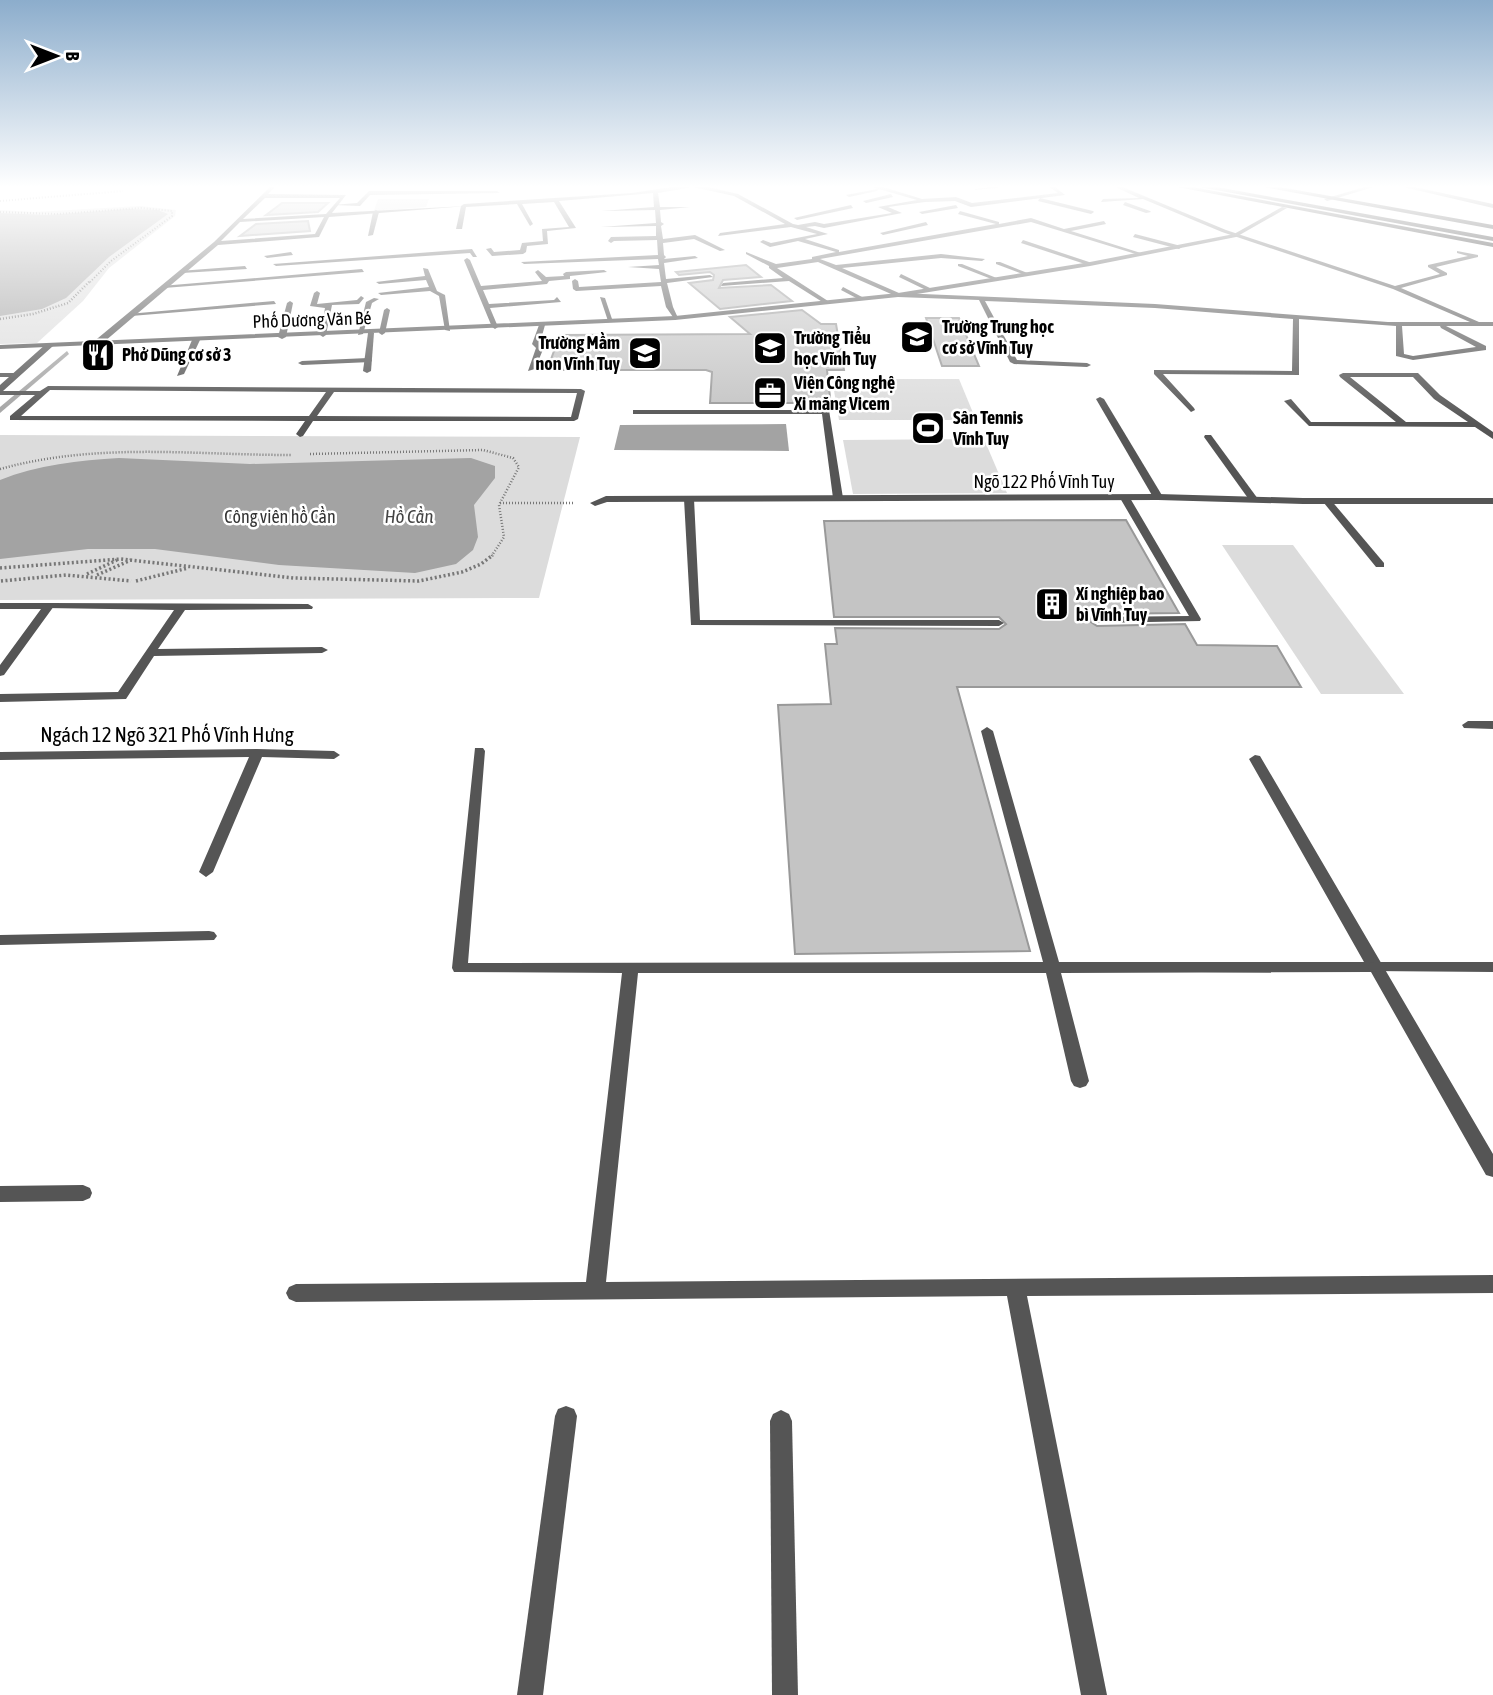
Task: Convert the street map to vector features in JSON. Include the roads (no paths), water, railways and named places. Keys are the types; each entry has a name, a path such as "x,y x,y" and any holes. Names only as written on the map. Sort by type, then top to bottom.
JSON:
{"street":[{"path":"95,345 189,265"},
{"path":"323,265 324,274"},
{"path":"469,265 495,327"},
{"path":"631,267 641,265"},
{"path":"663,265 670,311 675,318"},
{"path":"781,265 771,267 826,302"},
{"path":"829,265 898,295 982,301 1155,306 1399,324 1493,324"},
{"path":"835,268 861,265"},
{"path":"960,265 996,279"},
{"path":"1004,265 1027,274"},
{"name":"Phố Dương Văn Bé","path":"0,347 360,334 675,318 898,295 1083,265"},
{"path":"1326,265 1395,288 1480,324"},
{"path":"1395,288 1445,274 1430,266 1434,265"},
{"path":"182,271 245,268"},
{"path":"425,269 432,289"},
{"path":"164,286 362,271"},
{"path":"538,272 545,279 568,278 566,274 604,272"},
{"path":"924,274 897,277 930,290"},
{"path":"575,281 576,289 710,277"},
{"path":"379,282 429,278"},
{"path":"480,288 547,282 545,279"},
{"path":"723,285 789,279"},
{"path":"248,289 250,280"},
{"path":"360,334 369,302 378,296 432,289 440,294 448,330"},
{"path":"844,289 862,299"},
{"path":"317,293 313,306 329,306 323,335"},
{"path":"419,299 419,296 440,294"},
{"path":"282,337 288,303 359,302 360,298"},
{"path":"602,298 611,321"},
{"path":"486,306 558,302 557,299"},
{"path":"982,301 1014,362 1087,365"},
{"path":"131,314 214,311 274,303"},
{"path":"382,333 387,310"},
{"path":"1191,410 1157,372 1296,373 1296,316"},
{"path":"1399,324 1400,356 1413,358 1482,348 1441,325"},
{"path":"531,369 540,347 536,344 542,325"},
{"path":"367,371 371,333"},
{"path":"180,374 196,340"},
{"path":"2,392 15,375 49,346"},
{"path":"302,363 368,359"},
{"path":"1405,425 1343,374 1415,375 1437,397 1493,436"},
{"path":"0,375 15,375"},
{"path":"48,388 332,390 581,391 574,419 13,418 48,388"},
{"path":"300,434 332,390"},
{"path":"2,392 43,393"},
{"path":"1100,399 1158,497"},
{"path":"1288,401 1309,424 1480,425"},
{"path":"636,412 826,412 838,498"},
{"path":"1208,437 1253,499"},
{"name":"Ngõ 122 Phố Vĩnh Tuy","path":"595,503 606,499 1158,497 1493,501"},
{"path":"1097,620 1196,619 1125,498"},
{"path":"689,499 695,623 999,623"},
{"path":"1327,501 1380,565"},
{"path":"0,606 308,607"},
{"path":"0,673 49,606"},
{"path":"0,698 122,696 181,607"},
{"path":"151,653 322,650"},
{"path":"1468,725 1493,725"},
{"path":"987,731 1052,966 1080,1081"},
{"path":"479,751 460,968 1493,967"},
{"path":"206,872 257,753"},
{"name":"Ngách 12 Ngõ 321 Phố Vĩnh Hưng","path":"0,756 257,753 334,755"},
{"path":"1255,759 1493,1171"},
{"path":"0,940 209,936"},
{"path":"595,1291 631,967"},
{"path":"0,1194 83,1193"},
{"path":"296,1293 1493,1284"},
{"path":"1015,1288 1094,1695"},
{"path":"530,1695 566,1416"},
{"path":"780,1421 785,1695"}],"water":[{"path":"0,265 101,265 66,298 42,309 0,316"},
{"path":"786,424 789,451 614,450 620,425"},
{"name":"Hồ Cần","path":"119,458 250,464 471,458 495,466 495,478 474,505 478,537 473,550 456,564 415,573 279,565 155,549 88,549 0,559 0,480 59,464"}],"waterway":[{"path":"0,411 67,353"}],"place":[{"name":"Trường Trung học cơ sở Vĩnh Tuy","path":"917,337"},
{"name":"Trường Tiểu học Vĩnh Tuy","path":"770,348"},
{"name":"Trường Mầm non Vĩnh Tuy","path":"645,353"},
{"name":"Phở Dũng cơ sở 3","path":"98,355"},
{"name":"Viện Công nghệ Xi măng Vicem","path":"770,393"},
{"name":"Sân Tennis Vĩnh Tuy","path":"928,428"},
{"name":"Xí nghiệp bao bì Vĩnh Tuy","path":"1052,604"}],"park label":[{"name":"Công viên hồ Cần","path":"280,517"}]}
